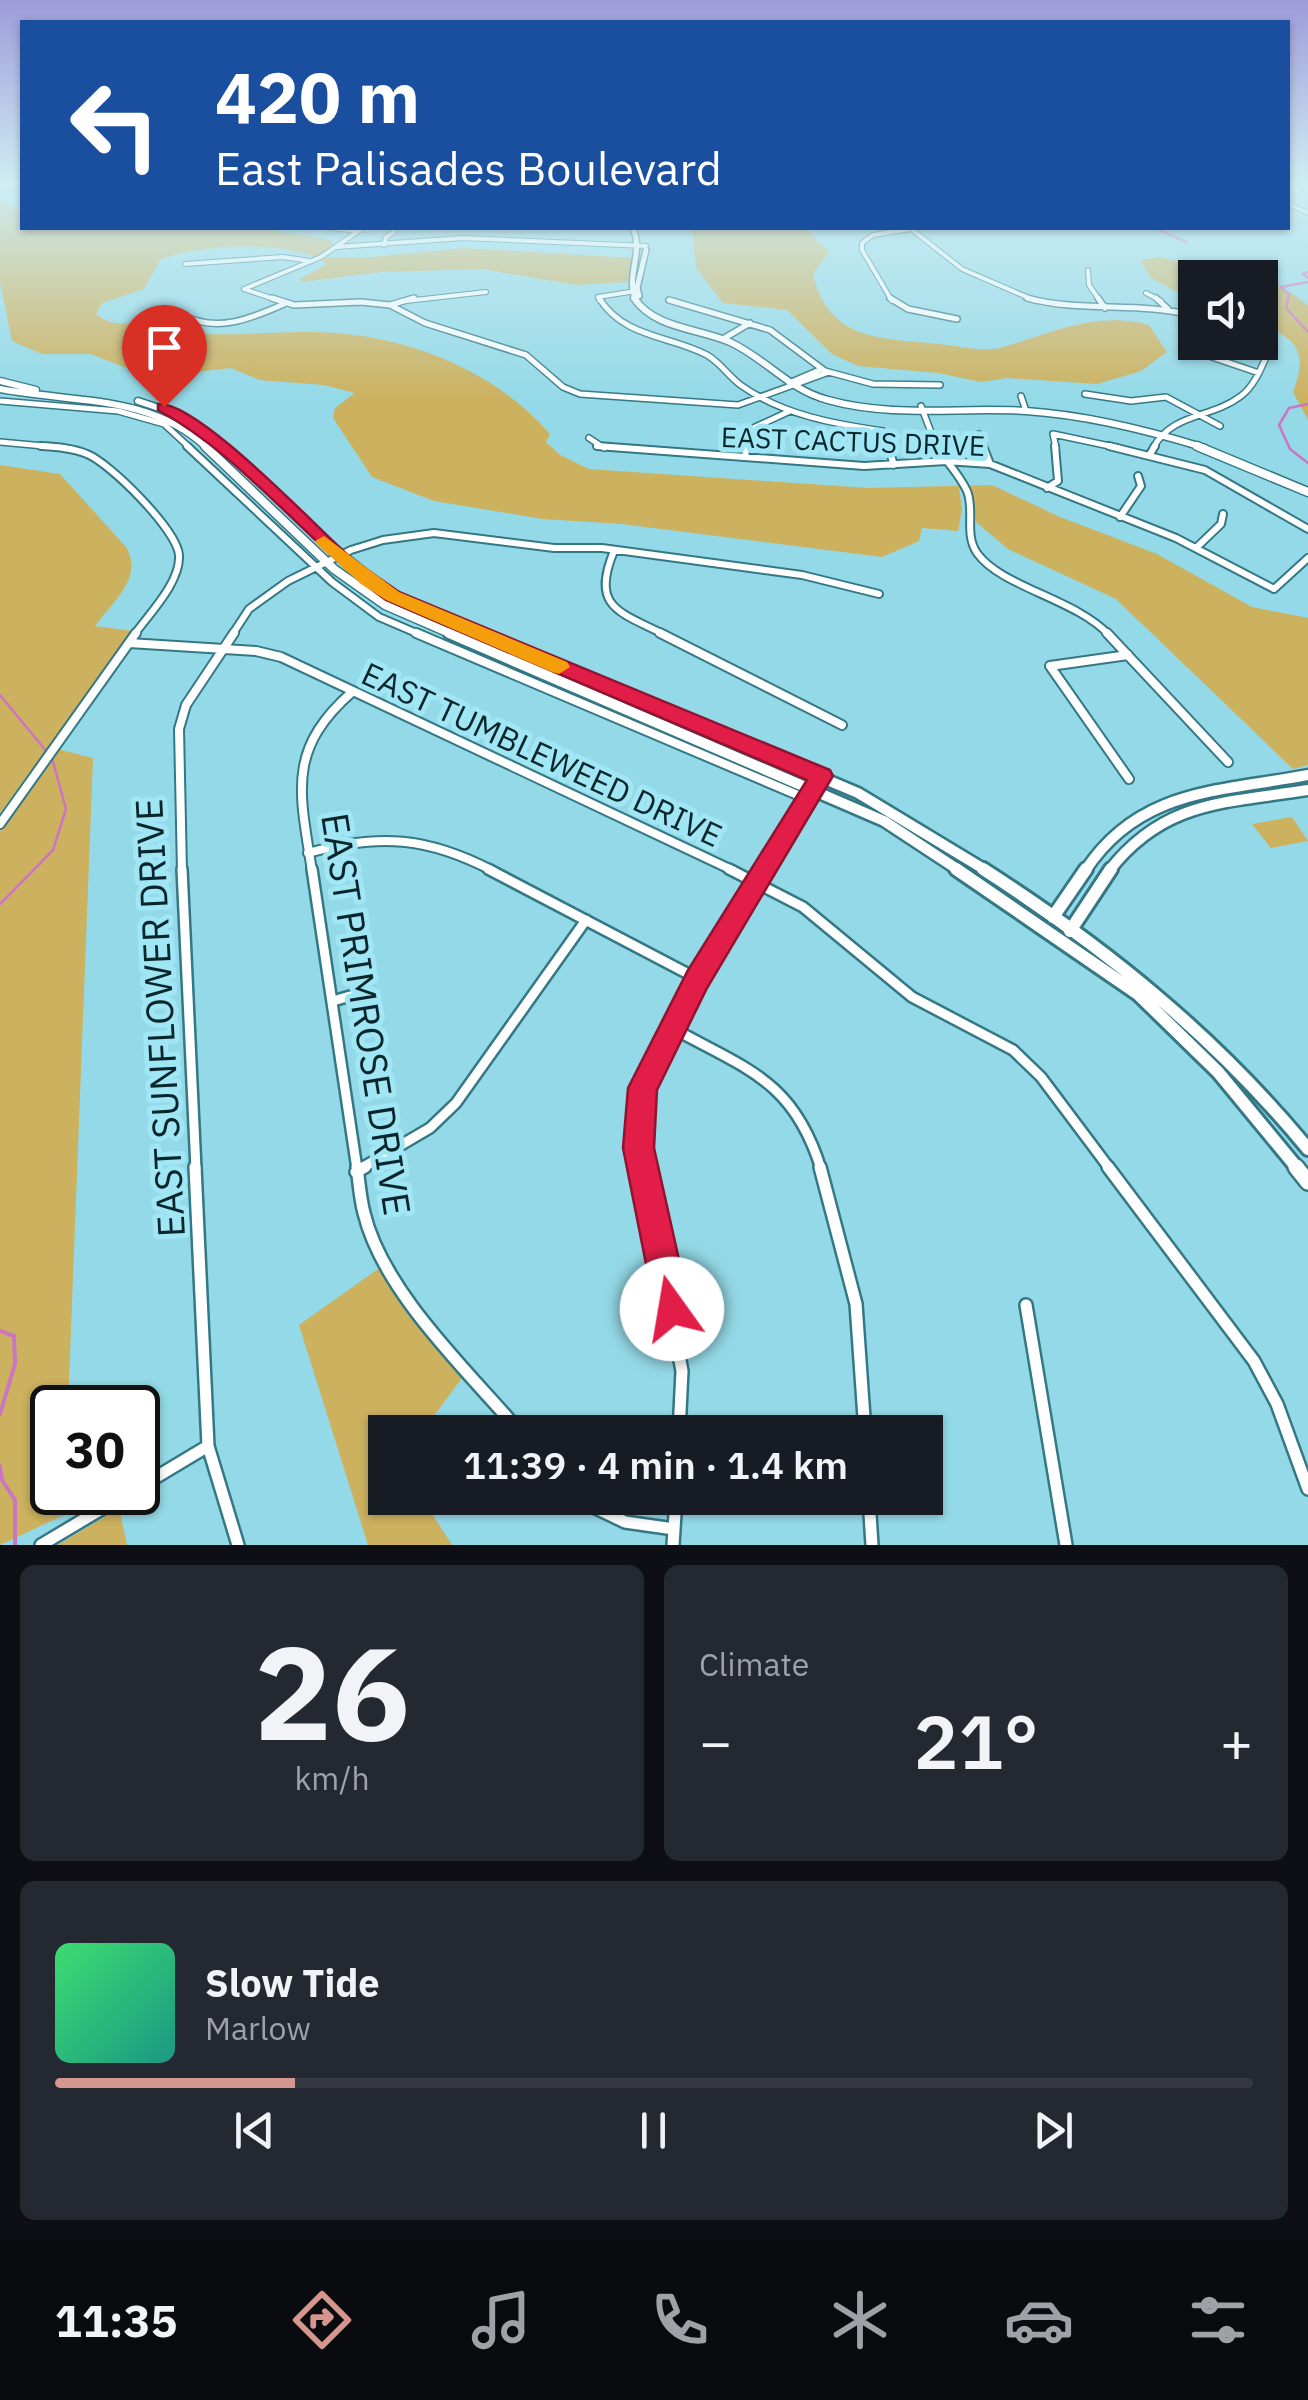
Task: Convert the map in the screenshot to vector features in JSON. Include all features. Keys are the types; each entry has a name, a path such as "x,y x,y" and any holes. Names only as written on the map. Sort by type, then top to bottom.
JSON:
{"street":[{"path":"324,254 244,289 284,304 311,306 360,302 390,305 418,298 486,292"},
{"path":"634,292 641,254"},
{"path":"864,254 891,300 908,309 956,320"},
{"path":"940,254 972,276 1043,303 1178,312"},
{"path":"185,264 284,258 310,261"},
{"path":"1088,270 1089,286 1105,308"},
{"path":"634,292 662,316 725,338 793,384 844,404 1040,412 1165,435"},
{"path":"634,292 598,297 604,310 628,327 709,356 742,386 790,411 824,424 884,431 894,465"},
{"path":"1146,293 1168,309"},
{"path":"670,300 759,326 829,372 873,384 940,385"},
{"path":"182,315 190,320 232,322 284,304"},
{"path":"390,305 426,324 526,355 562,388 580,394 743,404 829,372"},
{"path":"759,326 769,321"},
{"path":"725,338 750,323"},
{"path":"1221,360 1259,373"},
{"path":"1161,456 1170,422 1239,397 1265,360"},
{"path":"793,384 822,369"},
{"path":"0,381 40,390 117,397 179,414 200,427 368,580 417,608 822,776 894,811 1123,962 1209,1036 1308,1149"},
{"path":"0,389 44,397 108,401 167,417 188,430 354,585 405,616 810,794"},
{"path":"1085,394 1131,402 1166,398 1220,426"},
{"path":"1021,396 1024,408"},
{"path":"0,402 118,411 164,424 317,568 379,616 884,822 1064,940 1169,1022 1256,1115 1308,1182"},
{"path":"921,408 1024,408 1095,416 1242,456 1308,489"},
{"path":"921,408 946,462 968,493 970,538 976,552 994,568 1094,618 1228,762"},
{"path":"745,457 751,429 790,411"},
{"path":"979,434 990,464"},
{"path":"1047,488 1058,480 1060,468 1053,434 1161,456 1217,475 1308,529"},
{"path":"1150,454 1157,439 1165,435"},
{"name":"EAST CACTUS DRIVE","path":"589,438 598,448 894,465 990,464 1196,548 1274,590 1308,558"},
{"path":"0,442 66,448 106,464 175,540 180,558 176,575 0,824"},
{"path":"1120,518 1141,486 1138,476"},
{"path":"1196,548 1221,524 1223,514"},
{"name":"EAST SUNFLOWER DRIVE","path":"238,1545 208,1446 178,729 186,705 238,620 260,598 340,557 394,542 444,536 555,552 614,551 802,576 879,594"},
{"path":"614,551 601,582 606,598 618,611 842,725"},
{"path":"1041,604 1053,596"},
{"name":"EAST TUMBLEWEED DRIVE","path":"129,642 222,648 281,657 755,881 802,907 912,997 1013,1050 1041,1077 1254,1361 1276,1404 1308,1489"},
{"path":"1128,655 1050,666 1129,780"},
{"name":"EAST PRIMROSE DRIVE","path":"352,692 324,716 302,760 299,784 364,1215 377,1249 402,1292 506,1415"},
{"path":"1045,927 1109,838 1148,810 1198,794 1308,775"},
{"path":"680,1415 682,1370 638,1148 643,1088 698,979 822,776"},
{"path":"1064,940 1110,871 1151,829 1188,813 1308,790"},
{"path":"308,854 367,838 422,841 455,851 698,979"},
{"path":"356,1172 430,1128 456,1103 586,920"},
{"path":"333,1002 350,996"},
{"path":"672,1028 766,1080 793,1106 810,1136 844,1247 856,1304 864,1415"},
{"path":"1026,1305 1066,1545"},
{"path":"160,1475 208,1446"},
{"path":"41,1545 91,1515"},
{"path":"610,1515 625,1522 674,1529"},
{"path":"674,1545 675,1515"},
{"path":"870,1515 872,1545"}],"shaded area":[{"path":"0,254 180,254 160,260 144,289 102,303 96,314 114,323 196,334 335,333 425,352 505,393 550,434 546,442 560,455 589,469 869,488 992,485 1060,517 1157,554 1252,607 1308,618 1308,765 1293,769 1116,599 1008,549 976,522 971,488 959,488 962,509 958,531 922,528 919,541 882,557 622,524 543,519 434,501 372,477 333,418 335,408 355,393 324,385 260,380 231,368 195,372 129,369 91,354 42,354 12,341 0,283"},
{"path":"305,254 322,254 318,258 567,254 632,258 628,282 576,285 482,269 381,272 301,282 300,279 327,264"},
{"path":"695,254 827,254 813,274 831,313 845,324 878,337 993,349 1073,326 1110,320 1149,325 1167,352 1141,371 1097,384 1007,378 981,382 938,373 858,366 832,354 787,310 723,303 696,268"},
{"path":"1159,257 1178,261 1178,292 1151,278 1140,260"},
{"path":"1278,286 1308,306 1308,420 1293,392 1300,367 1297,349 1278,332"},
{"path":"0,465 60,474 126,547 131,558 129,579 95,626 133,631 0,813"},
{"path":"57,749 93,758 69,1385 30,1385 30,1515 64,1515 0,1545 0,831"},
{"path":"1292,817 1308,841 1271,848 1252,824"},
{"path":"378,1269 462,1378 435,1415 368,1415 368,1515 433,1515 452,1545 368,1545 299,1325"},
{"path":"107,1515 121,1515 127,1545 58,1545"}],"waterway":[{"path":"1308,272 1303,274 1308,278"},
{"path":"1308,282 1281,287 1289,294 1286,308 1308,332"},
{"path":"1308,404 1289,408 1279,425 1290,449 1308,463"},
{"path":"0,695 47,752"},
{"path":"0,904 53,850 66,809 52,758"},
{"path":"0,1331 14,1336 15,1364 0,1414"},
{"path":"0,1466 2,1480 15,1500 15,1545"}],"slow traffic":[{"path":"324,541 346,563 393,596 559,667"}],"route":[{"path":"164,407 200,427 346,563 393,596 822,776 698,979 643,1088 638,1148 672,1309"}]}
